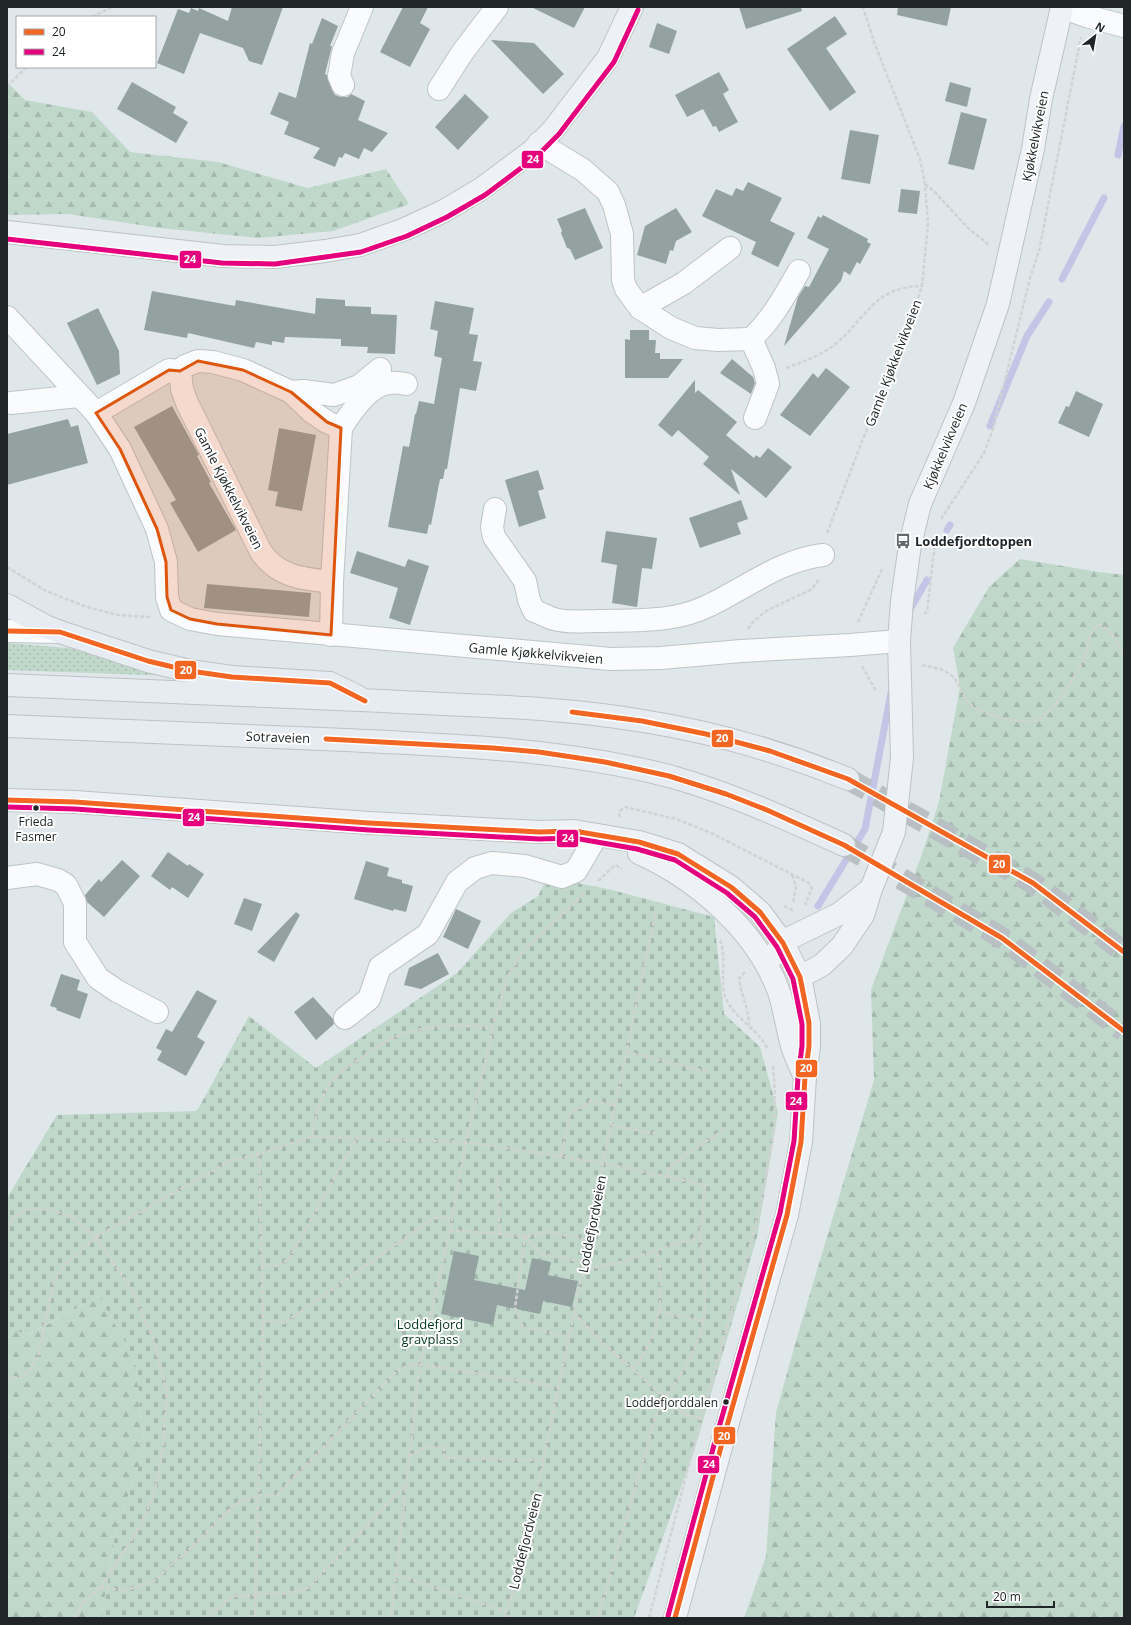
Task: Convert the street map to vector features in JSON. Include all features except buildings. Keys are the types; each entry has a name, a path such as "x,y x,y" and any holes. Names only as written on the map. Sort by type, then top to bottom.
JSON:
{"highway":[{"path":"7,605 45,626 60,632 148,661 190,671 232,677 330,683 365,701"},
{"path":"7,685 544,709 642,721 706,734 770,751 848,779"},
{"name":"Sotraveien","path":"7,726 370,741 539,752 605,762 669,776 726,794 767,810 844,845"}],"main road":[{"path":"7,232 223,256 275,257 360,245 405,229 444,211 482,189 532,151 553,130 608,58 632,7"},
{"name":"Kjøkkelvikveien","path":"800,977 822,965 842,946 863,915 871,889 894,832 902,758 899,641 902,600 910,545 920,504 964,403 998,304 1032,156 1041,99 1062,7"},
{"path":"7,800 75,802 369,823 539,832 574,831 639,842 678,854 731,887 760,912 783,943 800,977 809,1023 809,1046 805,1077 801,1142 787,1215 721,1447 675,1618"},
{"path":"597,835 661,863 700,890 734,921 767,965 779,993 793,1050 805,1077"},
{"path":"767,965 783,943 790,938 839,914 871,889"},
{"path":"767,965 800,977"}],"street":[{"path":"343,85 339,76 344,53 362,7"},
{"path":"439,89 462,53 497,7"},
{"name":"Kjøkkelvikveien","path":"1062,7 1086,16 1124,26"},
{"path":"539,143 583,170 608,192 614,205 622,234 623,280 626,289 640,308 671,328 695,338 718,340 750,339 762,328 781,301 799,271"},
{"path":"640,308 684,283 730,248"},
{"path":"7,317 96,413 120,449 157,529 166,562 167,597 171,610"},
{"path":"750,339 764,368 768,384 755,418"},
{"path":"96,413 169,370 180,371 185,366 198,361 213,362 243,370 291,392 312,412 327,422 341,428"},
{"path":"291,392 304,391 334,395 359,386 380,369"},
{"name":"Gamle Kjøkkelvikveien","path":"180,371 182,389 187,404 260,552 267,562 285,574 332,582"},
{"path":"331,635 332,582 341,428 350,413 373,389 389,382 406,384"},
{"path":"10,403 79,396"},
{"path":"495,509 492,527 494,537 525,581 529,600 534,611 554,619 569,621 647,620 689,614 710,606 774,570 801,559 823,555"},
{"name":"Gamle Kjøkkelvikveien","path":"171,610 190,619 217,624 611,659 661,658 741,651 899,641"},
{"path":"7,631 60,632"},
{"path":"345,1018 369,999 380,967 428,934 457,882 475,868 492,863 525,866 562,877 576,871 597,835"},
{"path":"7,878 37,874 58,880 66,885 75,903 75,942 98,978 117,991 157,1012"}],"path":[{"path":"94,16 112,7"},
{"name":"Gamle Kjøkkelvikveien","path":"741,651 744,636 751,624 766,611 812,589 821,577 828,528 908,329 922,286 928,225 925,184 920,159 874,42 863,7"},
{"path":"7,87 25,68"},
{"path":"925,184 934,191 967,227 986,242 1006,266"},
{"path":"764,368 785,368 818,356 838,342 872,304 887,294 907,286 922,286"},
{"path":"877,695 876,689 850,645 862,612 884,565"},
{"path":"7,566 46,591 87,607 117,615 147,618 171,610"},
{"path":"920,664 948,672 954,678 970,704 979,712 992,717 1036,721 1044,717 1054,707 1084,660 1088,639 1098,625 1108,630 1124,656"},
{"path":"619,820 620,811 625,807 676,819 713,834 809,883 812,888 804,906"},
{"path":"597,881 615,865 629,872"},
{"path":"792,875 796,887 793,903"},
{"path":"391,1618 420,1364 450,1230 466,1142 491,1038 492,1028 508,976 523,951 586,892"},
{"path":"7,1378 21,1377 30,1369 38,1356 54,1281 64,1266 96,1237 230,1161 259,1154 312,1137 466,1142 603,1163 656,911"},
{"path":"718,936 723,948 724,994 727,1002 766,1045 769,1053"},
{"path":"746,972 739,979 741,992 749,1013 749,1026"},
{"path":"312,1137 321,1099 335,1076 393,1038 413,1031 441,1027 476,1026 492,1028"},
{"path":"627,1052 708,1072"},
{"path":"649,1618 701,1419 753,1235 764,1188 774,1129 775,1093 772,1060"},
{"path":"561,1157 570,1114 591,1102 616,1105"},
{"path":"611,1125 657,1134"},
{"path":"668,1177 670,1166 726,1128"},
{"path":"261,1266 277,1266 289,1259 357,1138"},
{"path":"255,1618 263,1321 259,1154"},
{"name":"Loddefjordveien","path":"505,1618 524,1553 583,1270 603,1163 705,1185 700,1237 706,1309 701,1333 688,1363 657,1412 598,1618"},
{"path":"498,1176 499,1234"},
{"path":"7,1230 14,1216 29,1209 52,1210 72,1217 96,1237 135,1297 152,1336 167,1391 163,1449 154,1494 141,1525 100,1588 81,1604 76,1618"},
{"path":"263,1321 284,1323 434,1218 452,1219"},
{"path":"450,1230 525,1236 549,1232 588,1240"},
{"path":"525,1236 542,1254 584,1262"},
{"path":"525,1236 515,1308 523,1327 569,1337"},
{"path":"583,1270 621,1262 700,1237"},
{"path":"633,1370 648,1346 661,1301 661,1272 657,1250"},
{"path":"658,1311 703,1321"},
{"path":"574,1313 603,1343 682,1413 701,1419"},
{"path":"100,1588 127,1590 154,1581 198,1541 234,1505 259,1495 276,1495 399,1369 420,1364 558,1387"},
{"path":"409,1457 428,1446 444,1448 444,1458 543,1460"},
{"path":"206,1618 234,1596 286,1593 308,1588 406,1484"},
{"path":"396,1574 507,1612"}],"highlighted area":[{"path":"198,361 243,370 291,392 327,422 341,428 331,635 217,624 190,619 171,610 167,597 166,562 157,529 120,449 96,413 169,370 180,371"}],"green space":[{"path":"7,82 25,100 92,112 130,152 218,162 308,188 386,169 409,204 333,231 258,238 160,228 68,214 7,215"},
{"path":"1020,559 1124,575 1124,1618 744,1618 766,1556 776,1413 797,1337 874,1080 871,990 921,857 939,802 960,687 953,648 989,587"},
{"path":"7,643 68,648 176,676 7,670"},
{"name":"Loddefjord gravplass","path":"551,878 608,889 714,917 724,1014 760,1047 778,1112 757,1237 695,1448 634,1618 102,1618 116,1528 145,1450 135,1359 99,1296 27,1335 7,1326 7,1198 57,1115 197,1111 249,1016 316,1068 457,973 511,913 538,896 543,886"},
{"path":"99,1296 135,1359 145,1450 116,1528 102,1618 7,1618 7,1326 28,1335"}],"waterway":[{"path":"1118,155 1124,126"},
{"path":"1062,279 1104,198"},
{"path":"990,426 1027,336 1049,302"},
{"path":"947,530 950,525"},
{"path":"909,611 927,580"},
{"path":"818,906 865,829 891,693"}],"tunnel":[{"path":"848,779 1033,883 1124,952"},
{"path":"844,845 1002,938 1124,1031"}],"transit line":[{"name":"24","path":"7,239 222,263 275,264 361,252 407,236 447,217 485,195 537,156 559,134 614,62 638,10"},
{"name":"20","path":"7,631 60,632 148,661 190,671 232,677 330,683 365,701"},
{"name":"20","path":"572,712 642,721 706,734 770,751 848,779 1033,883 1124,952"},
{"name":"20","path":"326,739 539,752 605,762 669,776 726,794 767,810 844,845 1002,938 1124,1031"},
{"name":"20","path":"7,800 75,802 369,823 539,832 574,831 639,842 678,854 731,887 760,912 783,943 800,977 809,1023 809,1046 805,1077 801,1142 787,1215 721,1447 675,1618"},
{"name":"24","path":"7,807 75,809 369,830 539,839 574,838 637,849 675,860 727,893 755,917 777,947 793,979 802,1024 802,1046 798,1077 794,1141 780,1213 714,1445 668,1616"}],"place":[{"name":"Loddefjordtoppen","path":"903,541"},
{"name":"Frieda Fasmer","path":"36,808"},
{"name":"Loddefjorddalen","path":"726,1402"}]}
